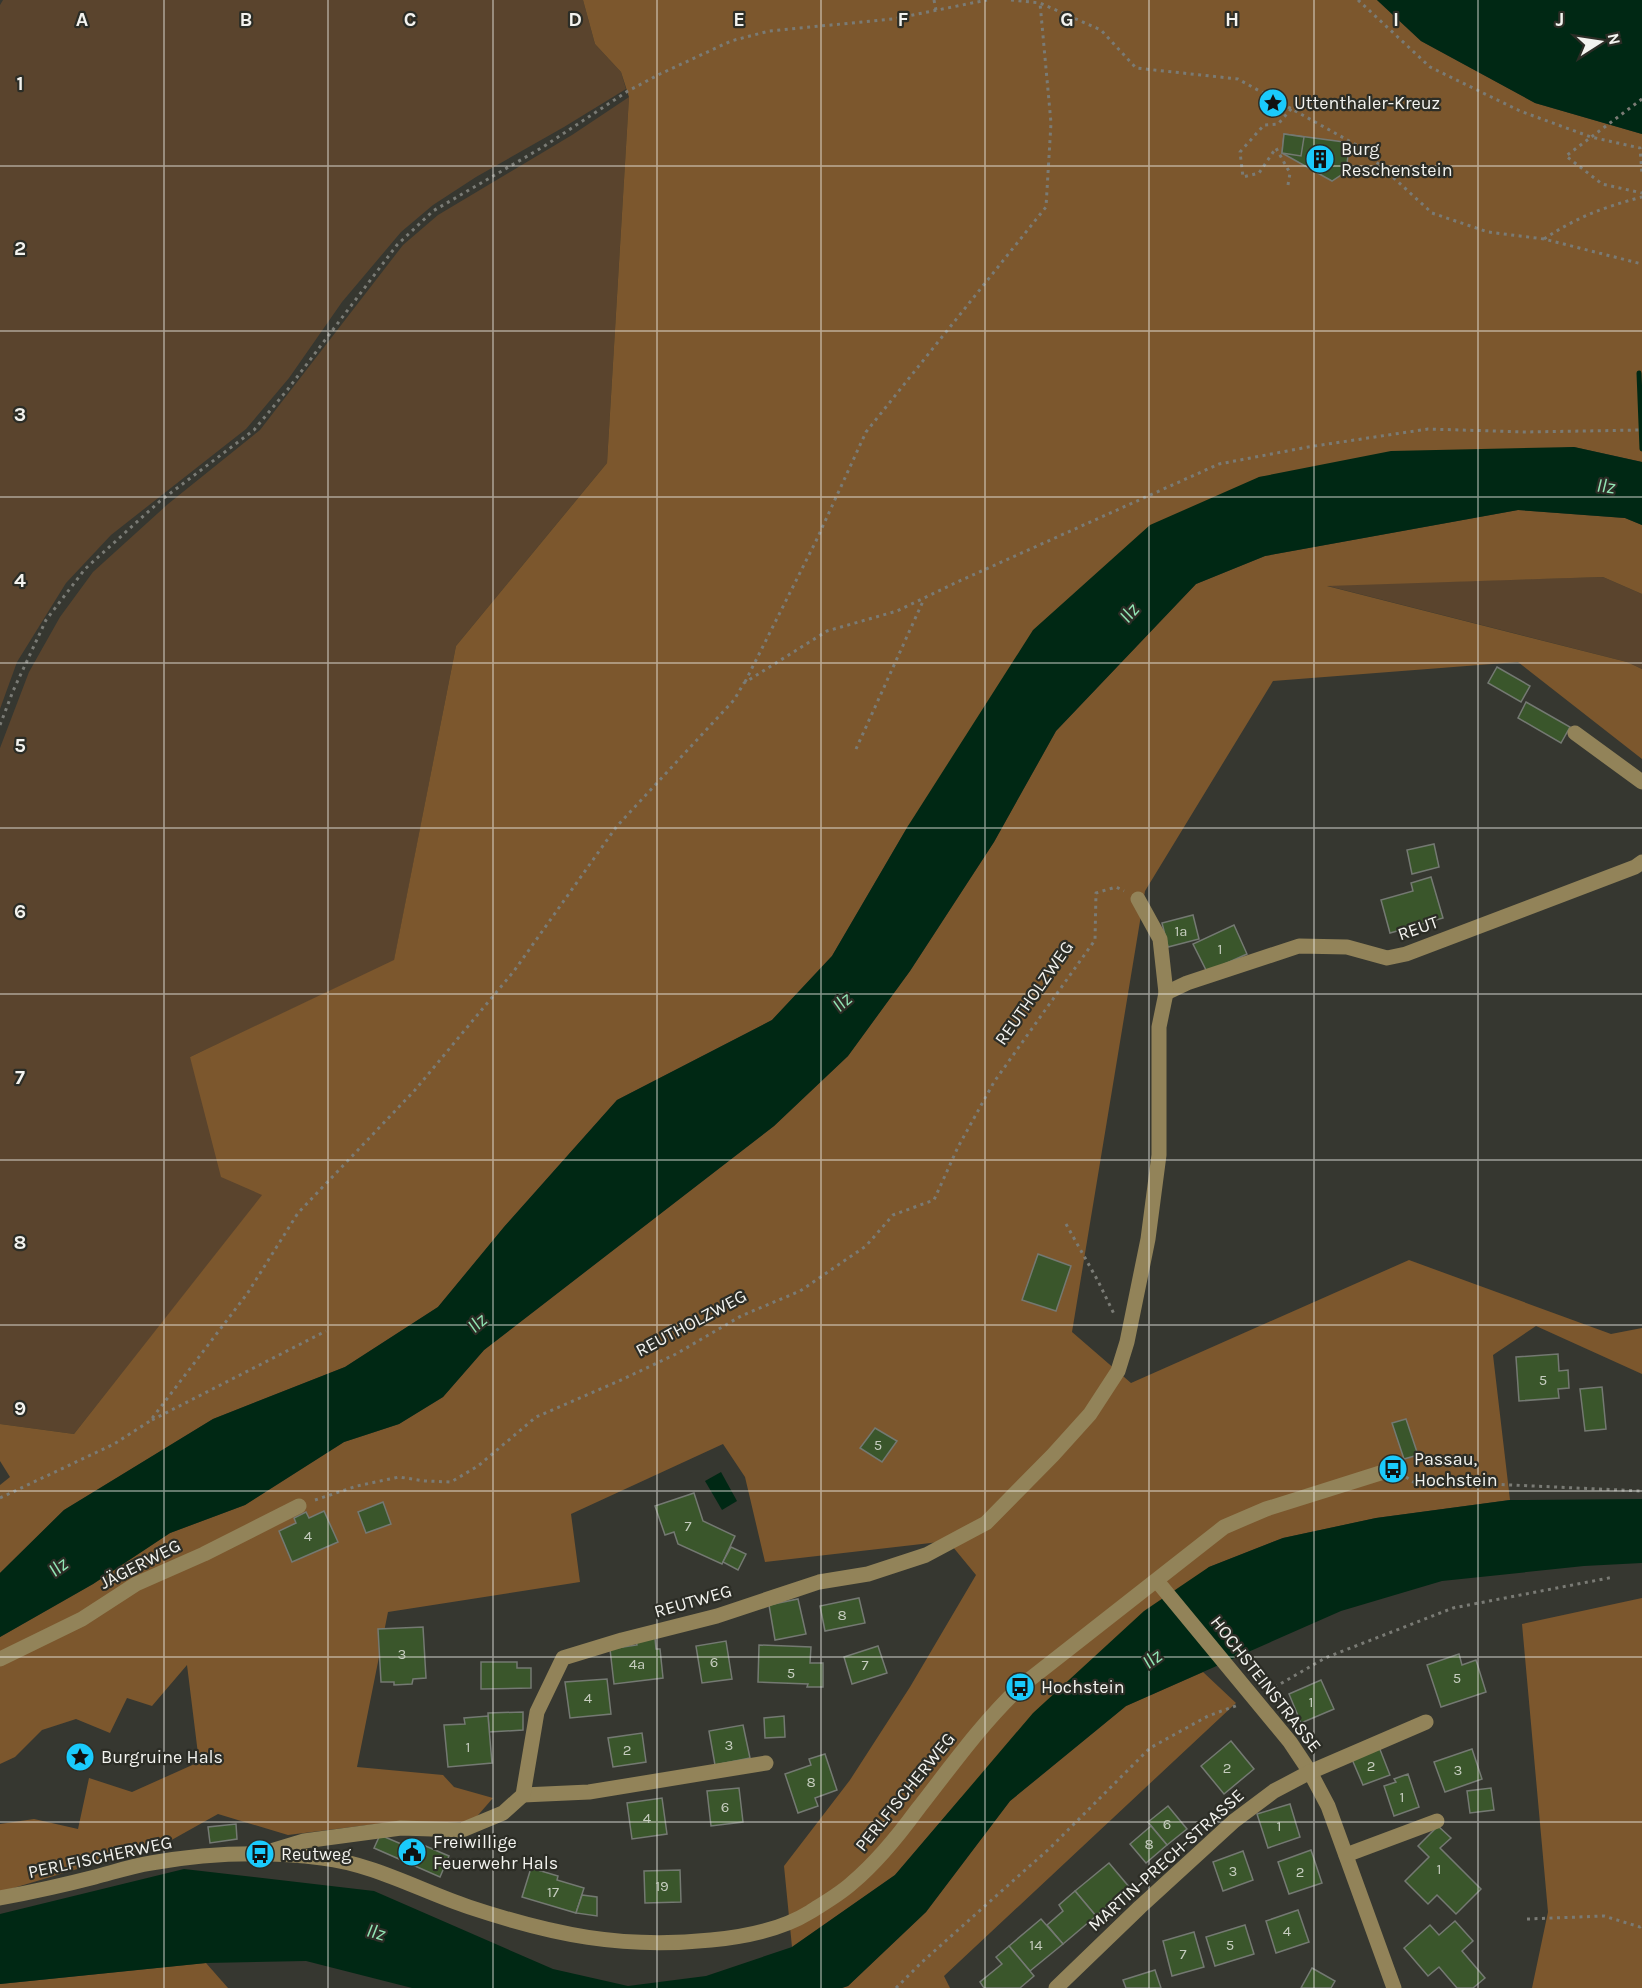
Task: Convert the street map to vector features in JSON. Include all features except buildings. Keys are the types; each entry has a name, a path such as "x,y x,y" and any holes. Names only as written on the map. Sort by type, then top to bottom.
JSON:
{"street":[{"path":"1575,733 1642,782"},
{"name":"REUT","path":"1166,993 1187,983 1299,946 1347,947 1387,958 1406,954 1635,867 1642,862"},
{"path":"1127,1342 1148,1239 1159,1155 1159,1027 1166,993 1160,939 1138,899"},
{"name":"REUTWEG","path":"523,1795 537,1712 563,1658 622,1640 717,1616 819,1582 868,1574 927,1555 986,1523 1090,1414 1118,1371 1127,1342"},
{"name":"PERLFISCHERWEG","path":"0,1898 45,1890 150,1863 233,1854 260,1854 324,1858 363,1867 468,1907 559,1934 596,1940 680,1943 738,1937 777,1927 808,1913 852,1883 893,1842 995,1710 1085,1634 1157,1581 1224,1527 1266,1509 1393,1469"},
{"name":"JÄGERWEG","path":"0,1659 82,1619 136,1584 204,1554 299,1506"},
{"name":"HOCHSTEINSTRASSE","path":"1157,1581 1243,1683 1290,1742 1310,1772 1328,1806 1394,1988"},
{"name":"MARTIN-PRECH-STRASSE","path":"1056,1988 1234,1821 1274,1791 1310,1772 1426,1722"},
{"path":"260,1854 304,1841 333,1836 401,1828 462,1830 503,1813 523,1795 589,1792 766,1763"},
{"path":"1346,1855 1437,1821"}],"path":[{"path":"934,0 936,10"},
{"path":"0,725 13,691 46,621 85,569 160,501 254,430 288,389 397,245 433,211 543,147 628,91 731,41 769,31 893,19 987,0"},
{"path":"1011,0 1040,3 1101,30 1136,68 1238,79 1359,147 1432,213 1488,232 1544,238 1642,264"},
{"path":"1358,0 1430,67 1520,111 1591,137 1640,148 1642,174"},
{"path":"150,1421 247,1294 298,1213 415,1090 514,971 617,826 734,700 816,541 866,432 1046,207 1051,123 1040,3"},
{"path":"1642,99 1566,156 1602,184 1642,195"},
{"path":"1288,185 1290,173 1276,148 1259,173 1243,177 1240,152 1264,125 1278,123 1292,108"},
{"path":"1544,238 1559,228 1603,207 1642,195"},
{"path":"744,683 827,631 897,611 1219,464 1308,447 1428,429 1526,432 1642,430"},
{"path":"856,748 925,598"},
{"name":"REUTHOLZWEG","path":"299,1506 357,1486 399,1477 451,1482 477,1466 537,1417 619,1382 676,1354 741,1316 800,1291 866,1246 893,1215 934,1200 993,1082 1095,940 1096,893 1116,887 1138,899"},
{"path":"1066,1224 1098,1281 1127,1342"},
{"path":"0,1498 114,1444 150,1421 326,1331"},
{"path":"1393,1469 1415,1483 1642,1491"},
{"path":"896,1988 1050,1848 1150,1749 1208,1716 1254,1699 1325,1658 1453,1608 1614,1577"},
{"path":"1527,1919 1604,1916 1641,1927"}],"shaded area":[{"path":"3,0 583,0 595,44 621,72 626,89 476,177 433,205 401,232 342,302 289,378 246,429 111,535 66,583 17,662 0,709 0,5"},
{"path":"583,0 1377,0 1421,41 1535,103 1642,134 1642,462 1574,447 1259,477 908,826 832,956 772,1020 617,1100 504,1227 438,1307 345,1367 213,1419 64,1510 0,1573 0,1485 10,1477 0,1461 0,1424 74,1434 262,1195 221,1177 190,1057 394,960 456,646 607,463 629,97 621,72 595,44"},
{"path":"629,97 607,463 456,646 394,961 190,1057 263,1195 74,1434 0,1424 0,748 29,672 60,617 93,572 168,504 260,430 403,245 438,215 572,135"},
{"path":"1518,510 1625,518 1642,525 1642,594 1603,577 1327,586 1627,662 1642,669 1642,759 1518,662 1273,681 1145,891 1072,1332 1131,1383 1409,1260 1611,1334 1642,1328 1642,1374 1536,1326 1493,1355 1510,1500 1376,1518 1283,1538 1209,1567 960,1799 895,1875 792,1947 784,1866 850,1780 910,1687 976,1575 948,1541 765,1562 745,1477 723,1444 571,1514 580,1582 388,1612 357,1767 443,1775 454,1787 493,1798 472,1822 384,1823 288,1835 218,1814 168,1842 0,1892 0,1824 34,1819 78,1829 89,1778 132,1792 199,1762 187,1665 152,1706 127,1698 110,1733 76,1719 42,1730 15,1757 0,1764 0,1637 93,1584 170,1533 245,1505 344,1442 399,1424 443,1397 484,1350 774,1126 848,1056 910,971 994,842 1056,731 1196,584 1265,556"},
{"path":"1603,577 1642,594 1642,669 1627,662 1324,585"},
{"path":"1642,1598 1642,1988 1532,1988 1548,1912 1522,1624"},
{"path":"1203,1672 1236,1703 944,1976 950,1988 842,1988 848,1986 926,1912 1010,1801 1126,1706"},
{"path":"206,1963 228,1988 0,1988 0,1984"}],"water":[{"path":"1377,0 1642,0 1642,134 1535,103 1421,41"},
{"name":"Ilz","path":"1574,447 1642,462 1642,525 1625,518 1518,510 1265,556 1196,584 1056,731 994,842 910,971 848,1056 774,1126 484,1350 443,1397 399,1424 344,1442 245,1505 170,1533 93,1584 0,1637 0,1573 64,1510 213,1419 345,1367 438,1307 504,1227 617,1100 772,1020 832,956 908,826 1033,630 1150,525 1259,477 1391,451"},
{"path":"721,1472 737,1501 722,1510 705,1481"},
{"name":"Ilz","path":"1642,1499 1642,1563 1584,1566 1442,1581 1341,1611 1126,1706 1010,1801 926,1912 848,1986 842,1988 412,1988 306,1961 206,1963 0,1984 0,1914 184,1869 374,1891 553,1969 628,1986 706,1976 792,1947 895,1875 1033,1713 1144,1611 1209,1567 1283,1538 1376,1518 1510,1500"}],"waterway":[{"path":"1639,373 1642,449"}],"place":[{"name":"Uttenthaler-Kreuz","path":"1273,103"},
{"name":"Burg Reschenstein","path":"1320,159"},
{"name":"Passau, Hochstein","path":"1393,1469"},
{"name":"Hochstein","path":"1020,1687"},
{"name":"Burgruine Hals","path":"80,1757"},
{"name":"Freiwillige Feuerwehr Hals","path":"412,1852"},
{"name":"Reutweg","path":"260,1854"}]}
